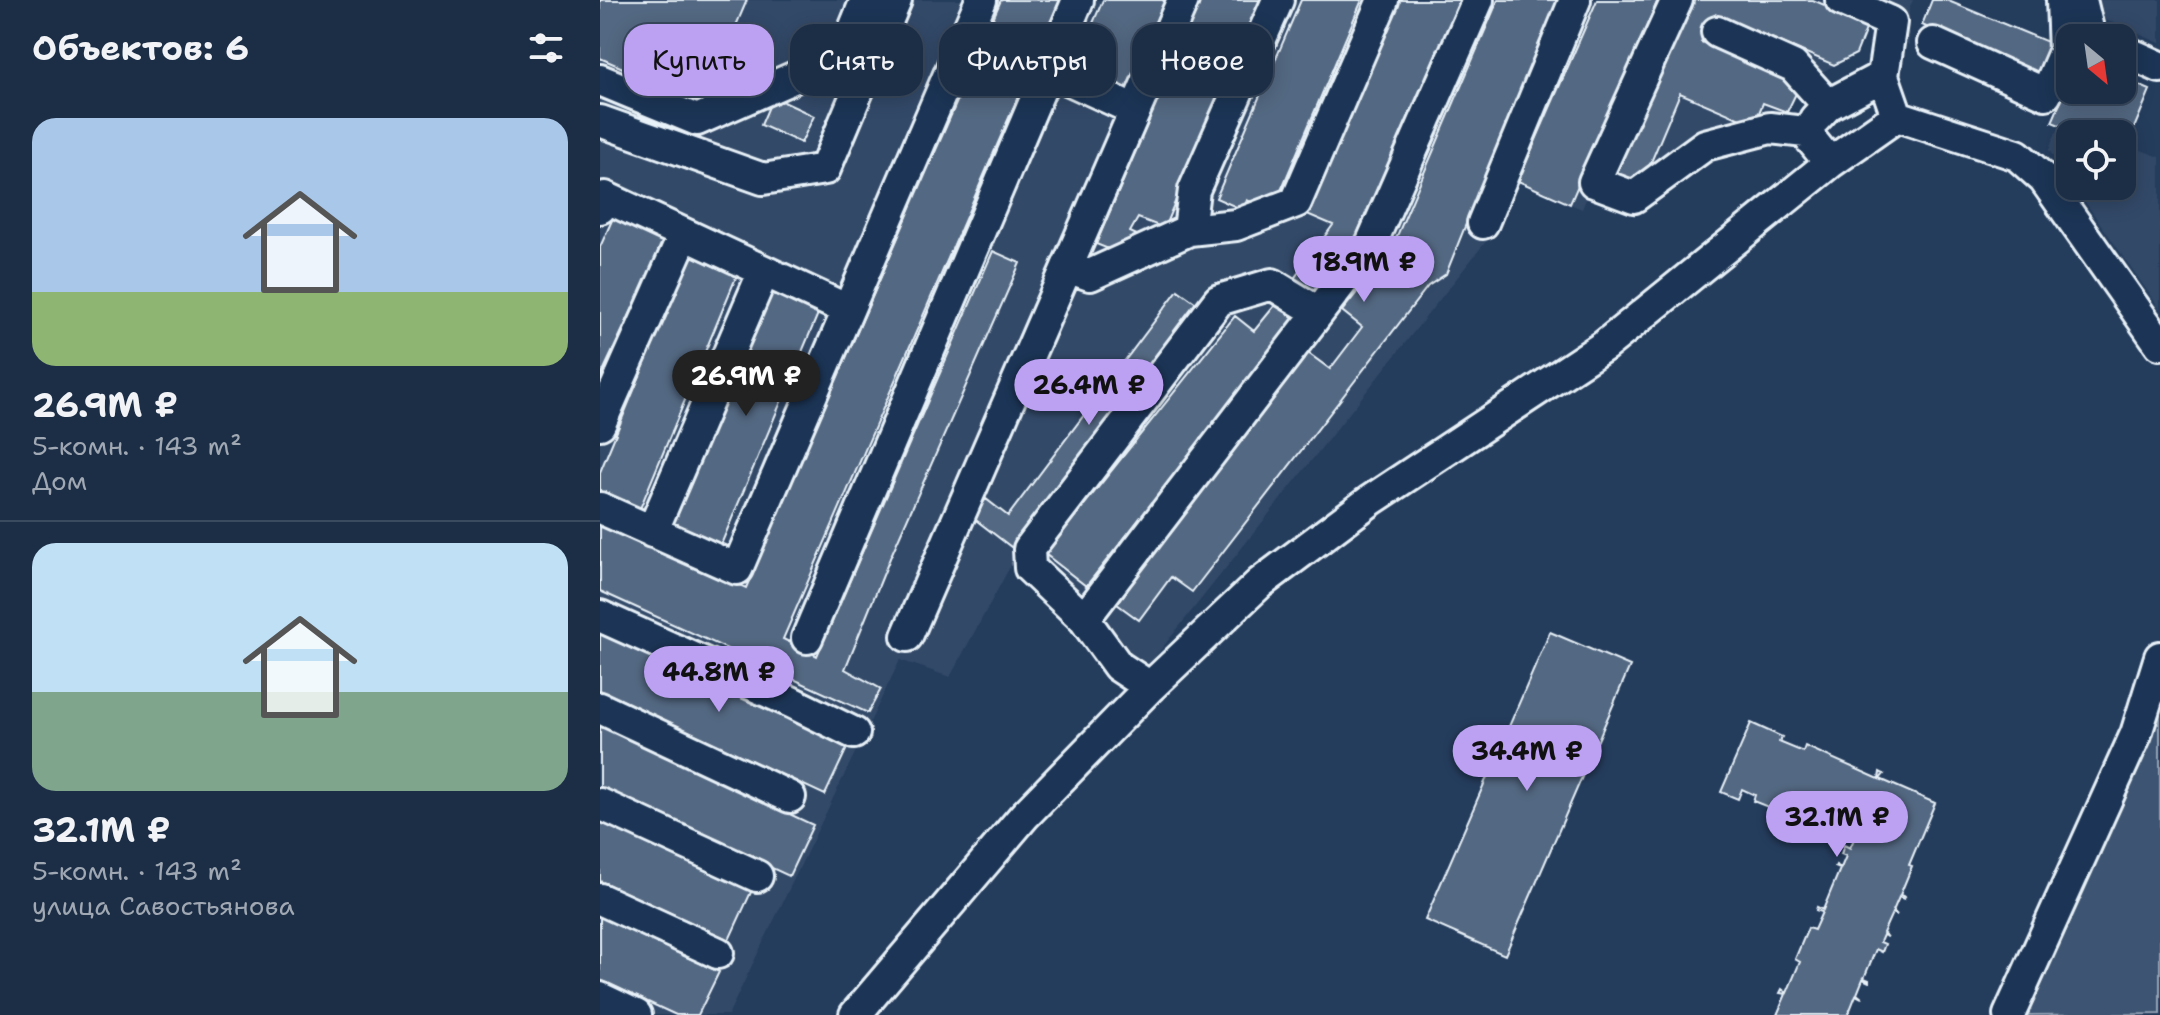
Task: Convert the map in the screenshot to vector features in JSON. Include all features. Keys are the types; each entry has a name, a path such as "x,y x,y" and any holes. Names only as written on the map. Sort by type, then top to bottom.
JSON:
{"street":[{"path":"600,80 697,120 843,56 866,0"},
{"path":"600,121 763,179 825,169 896,0"},
{"path":"600,508 737,569 981,0"},
{"path":"1068,24 1078,0"},
{"path":"907,636 1183,0"},
{"path":"1189,230 1194,190 1278,0"},
{"path":"1067,267 1090,275 1189,230 1236,225 1296,202 1383,0"},
{"path":"1084,619 1371,244 1478,0"},
{"path":"1483,223 1575,0"},
{"path":"1677,0 1594,182 1634,197 1705,145 1770,128 1805,132 1830,163"},
{"path":"1841,0 1891,22 1883,76 1897,116"},
{"path":"1933,43 2046,94 2064,52 2062,0"},
{"path":"2081,0 2087,24"},
{"path":"1717,32 1793,66 1828,105"},
{"path":"2136,56 2160,67"},
{"path":"1805,132 1828,105 1883,76"},
{"path":"807,638 1037,96"},
{"path":"1105,96 1135,110"},
{"path":"855,1015 1024,816 1150,687 1260,583 1371,500 1604,346 1830,163 1897,116"},
{"path":"1897,116 2017,155 2044,179 2160,344"},
{"path":"600,208 605,197 848,310"},
{"path":"600,424 684,234"},
{"path":"652,532 764,271"},
{"path":"1150,687 1118,666 1084,619 1030,568 1029,549 1219,300 1272,284 1318,312"},
{"path":"600,616 854,733"},
{"path":"2009,1015 2136,734 2160,657"},
{"path":"600,708 790,797"},
{"path":"600,804 757,876"},
{"path":"600,899 718,953"},
{"path":"600,998 636,1015"}],"shaded area":[{"path":"600,0 1913,0 1909,9 1909,45 1868,25 1856,54 1801,83 1777,137 1588,194 1582,209 1518,181 1499,225 1147,667 1011,565 950,677 900,660 728,1015 600,1015"},
{"path":"2090,0 2160,0 2160,43 2136,33 2136,24 2116,24 2096,14"},
{"path":"2056,132 2056,160 2049,150"},
{"path":"2141,150 2160,157 2160,309 2084,200 2136,200 2136,158"},
{"path":"2160,709 2160,1014 2027,1015 2149,744"}],"building":[{"path":"600,0 747,0 737,24 624,24 624,68 600,58"},
{"path":"1001,0 1060,0 1050,24 991,24"},
{"path":"1103,0 1167,0 1156,24 1132,24 1132,79 1126,92 1116,88 1116,24 1093,24"},
{"path":"1200,0 1261,0 1251,24 1190,24"},
{"path":"1301,0 1362,0 1277,200 1266,195 1261,206 1247,200 1243,210 1216,198 1260,96 1273,96 1273,65"},
{"path":"1400,0 1460,0 1356,237 1317,296 1293,280 1333,225 1307,214"},
{"path":"1498,0 1560,0 1504,130 1510,134 1496,166 1490,164 1446,274 1428,286 1192,592 1171,577 1139,620 1117,604 1150,558 1308,353 1330,369 1362,327 1342,311 1391,250"},
{"path":"1597,0 1658,0 1570,204 1518,181"},
{"path":"1688,0 1813,0 1868,24 1856,54 1834,65 1715,14 1701,42 1801,83 1787,112 1763,103 1754,125 1680,93 1641,186 1613,174"},
{"path":"1932,0 1946,0 2055,45 2041,78 1922,25"},
{"path":"2136,84 2150,90 2136,123 2136,120 2052,122 2060,104 2136,104"},
{"path":"687,96 706,96 703,103"},
{"path":"959,96 1018,96 783,639 817,656 993,251 1020,263 890,558 845,669 881,689 868,713 600,591 600,522 746,588"},
{"path":"1159,96 1220,96 1164,228 1138,218 1130,232 1137,235 1126,256 1096,244"},
{"path":"773,97 814,116 801,143 761,125"},
{"path":"613,218 664,242 600,378 600,247"},
{"path":"690,255 737,275 639,511 600,495 600,472"},
{"path":"771,289 820,309 720,547 671,527"},
{"path":"1178,290 1199,305 1015,550 972,517 986,499 1008,516"},
{"path":"1276,304 1298,321 1086,586 1045,554 1235,316 1254,331"},
{"path":"600,628 849,744 825,795 600,690"},
{"path":"1550,632 1630,666 1505,955 1425,920"},
{"path":"1751,723 1782,737 1779,742 1803,752 1805,746 1879,779 1880,772 1884,774 1880,779 1935,803 1909,865 1912,866 1900,895 1905,897 1899,897 1893,911 1897,915 1892,913 1883,933 1888,937 1883,935 1880,942 1885,944 1882,952 1876,949 1864,978 1869,982 1863,979 1857,994 1862,998 1856,995 1848,1015 1777,1015 1786,994 1780,993 1782,989 1787,993 1800,962 1795,959 1808,928 1814,930 1822,912 1816,910 1817,907 1823,910 1840,869 1835,867 1841,868 1846,856 1841,854 1844,845 1850,848 1854,839 1837,832 1834,836 1836,830 1810,819 1808,824 1791,817 1794,812 1780,806 1778,811 1753,801 1755,795 1742,789 1738,799 1721,792"},
{"path":"600,725 813,825 789,876 600,787"},
{"path":"600,821 752,890 729,940 600,881"},
{"path":"600,916 719,972 698,1015 676,1015 600,980"}]}
